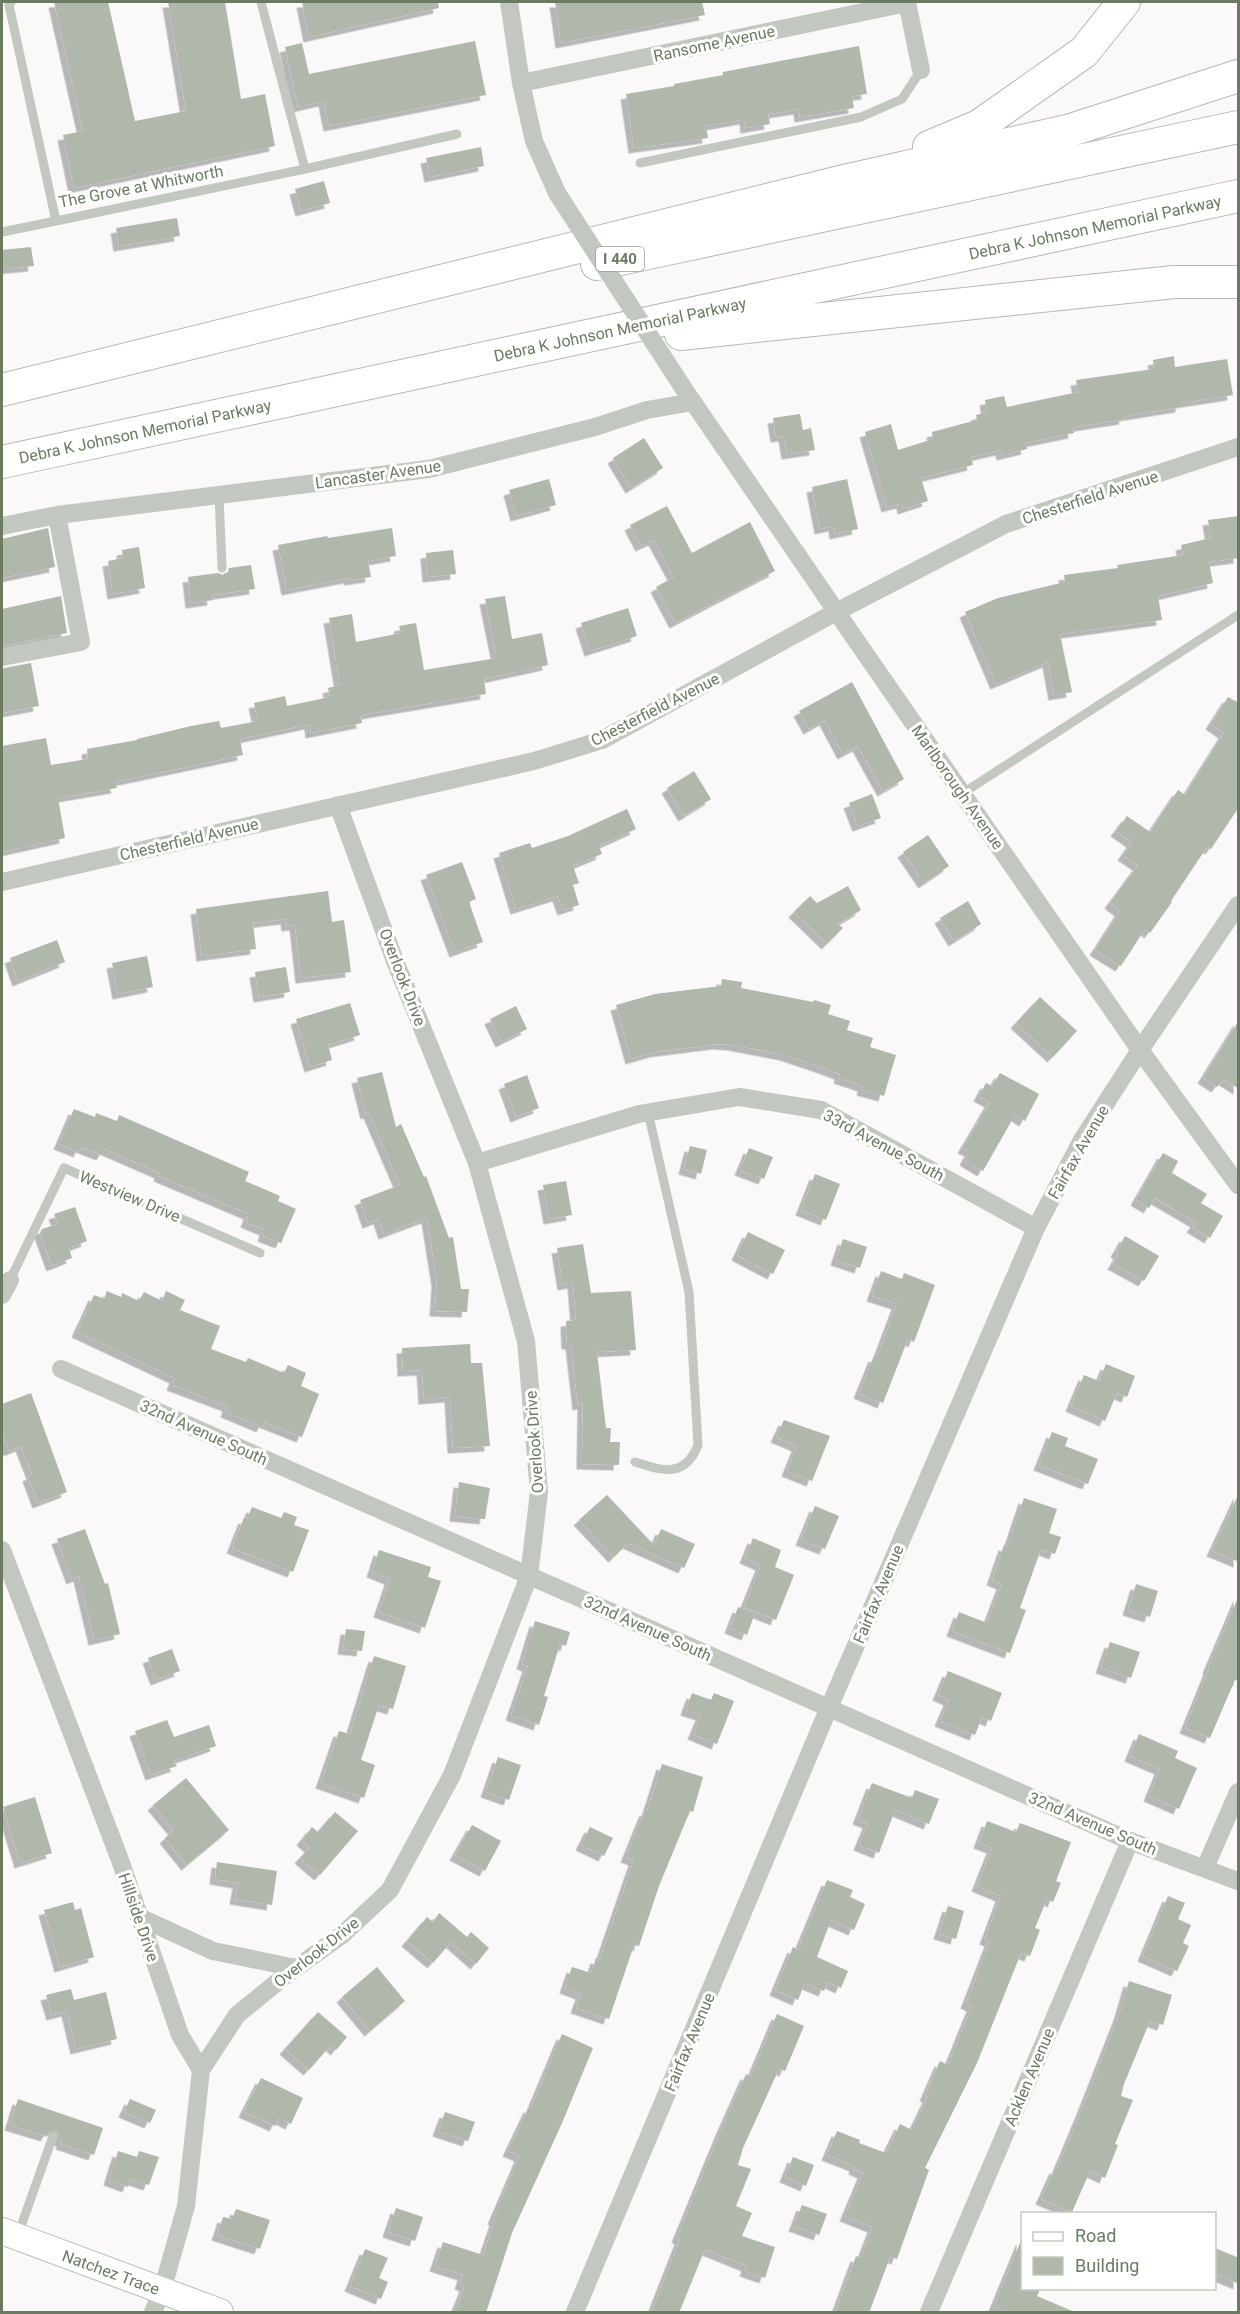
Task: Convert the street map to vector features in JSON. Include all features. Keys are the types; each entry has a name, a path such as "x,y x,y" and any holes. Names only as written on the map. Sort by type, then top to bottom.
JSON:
{"highway":[{"path":"848,180 979,126 1084,52 1124,2"},
{"path":"2,390 848,180 1071,130 1239,76"},
{"name":"I 440","path":"2,390 1239,127"},
{"name":"Debra K Johnson Memorial Parkway","path":"2,462 1239,196"},
{"path":"507,353 1023,296 1174,282 1232,281"}],"main road":[{"name":"Natchez Trace","path":"9,2234 157,2302 220,2313"}],"street":[{"name":"Marlborough Avenue","path":"508,2 521,83 534,141 557,192 682,386 836,612 1140,1050 1239,1185"},
{"name":"Ransome Avenue","path":"521,83 907,2"},
{"path":"907,2 921,70"},
{"name":"Lancaster Avenue","path":"2,526 57,514 429,469 595,427 647,410 693,402"},
{"name":"Chesterfield Avenue","path":"2,882 534,761 602,740 836,612 1006,524 1239,447"},
{"path":"2,657 81,642 57,514"},
{"name":"Overlook Drive","path":"201,2070 237,2015 342,1935 390,1890 452,1775 529,1576 539,1492 526,1341 477,1163 395,961 338,805"},
{"name":"Fairfax Avenue","path":"575,2313 830,1708 1036,1228 1082,1140 1239,905"},
{"name":"33rd Avenue South","path":"477,1163 648,1112 739,1097 821,1110 1036,1228"},
{"name":"32nd Avenue South","path":"61,1369 1130,1841 1239,1881"},
{"name":"Hillside Drive","path":"2,1550 139,1917 180,2035 201,2070"},
{"path":"1205,1868 1239,1792"},
{"name":"Acklen Avenue","path":"929,2313 1130,1841"},
{"path":"139,1917 213,1951 296,1968"},
{"path":"157,2302 186,2206 201,2070"}],"lane":[{"path":"261,2 305,169"},
{"name":"The Grove at Whitworth","path":"8,3 56,221 305,169 457,134"},
{"path":"640,164 861,117 902,99 921,70"},
{"path":"2,232 56,221"},
{"path":"219,495 222,568"},
{"path":"963,793 1239,615"},
{"path":"635,1462 657,1469 672,1470 689,1462 698,1445 689,1292 648,1112"},
{"name":"Westview Drive","path":"6,1287 64,1168 260,1253"},
{"path":"9,2234 53,2136"}],"building":[{"path":"54,2 108,2 135,121 186,111 168,2 225,2 241,99 265,94 275,146 74,188 63,135 83,131"},
{"path":"302,2 438,2 439,8 309,37"},
{"path":"555,2 702,2 705,15 561,43"},
{"path":"475,41 486,95 329,126 324,101 298,107 285,47 302,43 309,74"},
{"path":"859,46 867,94 852,96 854,108 800,117 799,109 768,114 770,124 746,128 745,119 706,126 708,138 634,148 626,94 723,75 723,72"},
{"path":"481,147 484,166 430,177 426,158"},
{"path":"324,181 330,203 301,211 295,189"},
{"path":"177,218 180,236 119,246 116,228"},
{"path":"31,247 34,266 2,269 2,250"},
{"path":"1174,356 1175,367 1227,359 1233,395 1181,403 1181,407 1124,416 1125,419 1073,427 1074,433 1025,443 1027,449 1002,455 1001,450 971,457 973,465 921,478 928,501 903,509 902,503 887,507 865,432 891,424 898,450 933,439 932,432 977,420 976,415 987,412 985,400 1004,396 1007,407 1078,392 1076,380 1154,369 1153,360"},
{"path":"800,414 803,430 811,428 815,450 787,454 784,436 776,437 773,418"},
{"path":"644,438 663,468 631,488 613,458"},
{"path":"549,479 556,505 516,516 509,490"},
{"path":"847,479 858,529 835,534 834,526 820,529 812,487"},
{"path":"667,506 692,553 750,522 775,571 675,623 656,587 674,577 654,540 641,546 630,525"},
{"path":"1239,516 1239,558 1209,562 1213,583 1158,596 1162,620 1060,634 1072,692 1054,695 1048,662 996,684 965,612 998,598 1065,582 1064,575 1118,568 1117,565 1183,555 1181,545 1211,538 1208,520"},
{"path":"48,528 55,567 2,578 2,539"},
{"path":"392,528 396,556 368,561 371,577 350,580 349,578 287,590 278,545"},
{"path":"139,547 145,588 113,594 108,561 123,558 122,550"},
{"path":"453,550 456,574 428,577 426,553"},
{"path":"251,565 255,589 212,595 213,600 191,603 188,577 218,573 223,575 228,572 229,568"},
{"path":"61,596 67,633 2,646 2,609"},
{"path":"505,596 512,639 542,633 548,665 484,679 486,694 361,715 362,723 311,733 310,724 240,739 243,755 115,782 117,788 58,798 65,838 2,852 2,746 46,738 51,765 88,759 87,749 137,740 191,726 219,721 221,728 258,721 254,703 285,696 287,706 330,697 328,688 340,685 329,618 352,614 356,642 401,633 399,626 416,623 424,670 497,658 485,599"},
{"path":"628,608 637,636 590,651 581,623"},
{"path":"31,663 39,706 2,713 2,670"},
{"path":"852,682 904,779 883,791 858,746 843,754 825,720 809,729 799,711"},
{"path":"1228,697 1239,703 1239,807 1211,849 1207,847 1150,933 1145,929 1121,966 1095,950 1120,911 1110,903 1138,865 1123,855 1132,842 1116,831 1127,816 1150,832 1178,790 1185,795 1224,733 1211,724"},
{"path":"694,771 711,799 684,816 667,788"},
{"path":"872,794 881,818 858,826 849,803"},
{"path":"627,809 636,829 599,846 602,854 573,866 579,883 573,885 579,905 563,910 558,896 516,909 499,853 530,843 532,848 568,836"},
{"path":"928,835 949,866 924,883 903,852"},
{"path":"462,862 476,899 469,902 483,942 455,952 426,875"},
{"path":"848,886 861,910 838,924 843,928 827,944 794,912 810,896 817,903"},
{"path":"328,891 332,922 344,920 351,972 301,978 295,925 287,926 286,919 253,923 256,949 202,956 196,909"},
{"path":"968,901 981,924 954,941 940,918"},
{"path":"57,940 65,962 18,981 10,958"},
{"path":"147,956 153,987 118,994 112,963"},
{"path":"286,967 290,992 259,997 255,972"},
{"path":"722,979 742,982 741,988 831,1005 828,1014 850,1021 847,1030 873,1038 870,1047 896,1055 884,1096 862,1090 863,1086 839,1078 840,1074 818,1066 785,1055 733,1045 718,1044 655,1052 631,1059 616,1005 655,994 721,986"},
{"path":"1040,997 1077,1031 1053,1057 1016,1023"},
{"path":"350,1003 360,1035 328,1045 332,1060 310,1067 296,1019"},
{"path":"516,1006 527,1029 501,1042 490,1019"},
{"path":"1239,1020 1239,1089 1223,1079 1217,1087 1203,1078"},
{"path":"382,1072 396,1127 401,1124 424,1177 426,1176 449,1238 453,1237 461,1289 469,1289 467,1312 435,1311 437,1281 427,1218 384,1234 379,1219 368,1223 360,1200 400,1185 369,1113 366,1114 357,1078"},
{"path":"1000,1073 1039,1094 1025,1121 1015,1115 983,1171 965,1160 970,1151 963,1148 990,1102 979,1096 986,1083 992,1086"},
{"path":"527,1075 539,1108 516,1117 504,1084"},
{"path":"74,1109 95,1117 96,1113 117,1121 119,1115 249,1172 245,1181 280,1196 278,1201 296,1209 281,1243 263,1236 265,1230 246,1222 249,1214 159,1176 160,1173 105,1149 102,1155 81,1147 79,1152 59,1144"},
{"path":"690,1146 707,1150 701,1174 684,1169"},
{"path":"749,1148 773,1157 764,1179 740,1170"},
{"path":"1163,1153 1178,1161 1172,1173 1207,1194 1201,1203 1223,1216 1210,1238 1192,1227 1196,1222 1155,1198 1149,1208 1136,1200"},
{"path":"815,1174 840,1184 826,1220 801,1210"},
{"path":"566,1181 572,1215 549,1219 543,1185"},
{"path":"75,1207 87,1241 69,1248 72,1258 52,1266 40,1233 42,1229 58,1224 54,1214"},
{"path":"748,1232 785,1250 773,1274 737,1255"},
{"path":"1125,1236 1159,1256 1144,1281 1113,1264 1119,1254 1116,1252"},
{"path":"843,1239 867,1247 860,1268 836,1260"},
{"path":"583,1244 591,1293 631,1291 636,1350 597,1352 606,1428 611,1428 610,1442 620,1442 619,1465 582,1464 583,1404 578,1405 571,1344 567,1344 566,1321 576,1320 573,1283 563,1285 557,1248"},
{"path":"881,1271 902,1279 904,1273 935,1285 914,1342 908,1339 883,1403 859,1393 874,1356 877,1357 897,1304 872,1296"},
{"path":"107,1291 121,1297 122,1293 139,1301 144,1292 162,1301 166,1291 185,1300 180,1310 220,1326 211,1349 246,1362 248,1358 284,1373 288,1365 306,1373 301,1386 319,1394 302,1437 264,1422 262,1427 226,1412 228,1406 172,1385 175,1378 77,1332 94,1295 104,1299"},
{"path":"470,1344 471,1363 482,1363 490,1446 453,1448 450,1397 424,1399 422,1370 403,1371 402,1348"},
{"path":"1106,1364 1135,1376 1127,1397 1117,1393 1105,1421 1071,1406 1084,1375 1099,1381"},
{"path":"31,1393 67,1492 38,1503 28,1476 32,1474 21,1446 9,1451 2,1430 2,1404"},
{"path":"784,1420 830,1436 812,1481 787,1471 797,1446 776,1437"},
{"path":"1052,1432 1068,1438 1065,1446 1098,1459 1088,1484 1039,1465"},
{"path":"459,1482 490,1488 485,1519 455,1516"},
{"path":"1239,1493 1239,1562 1212,1551"},
{"path":"607,1495 654,1545 661,1529 695,1544 684,1568 628,1543 614,1557 579,1520"},
{"path":"1024,1498 1057,1509 1049,1533 1061,1537 1055,1554 1041,1549 1020,1608 1026,1610 1010,1653 952,1631 959,1612 987,1623 1002,1584 992,1580 1004,1545 1008,1546"},
{"path":"815,1506 839,1516 825,1549 801,1540"},
{"path":"252,1507 281,1518 284,1512 297,1517 294,1525 309,1530 293,1572 232,1548 244,1518 247,1519"},
{"path":"85,1529 105,1584 108,1583 120,1634 94,1640 79,1576 72,1579 57,1539"},
{"path":"753,1538 781,1550 775,1567 794,1575 776,1620 744,1607 761,1565 745,1558"},
{"path":"379,1550 431,1567 428,1577 441,1581 425,1628 379,1612 390,1579 372,1572"},
{"path":"1136,1584 1158,1591 1150,1617 1128,1610"},
{"path":"1239,1595 1239,1681 1235,1680 1210,1738 1185,1728"},
{"path":"738,1607 755,1613 747,1635 730,1628"},
{"path":"535,1621 570,1632 566,1646 560,1644 544,1696 548,1697 539,1725 511,1715 528,1666 522,1664"},
{"path":"346,1629 365,1631 362,1651 343,1649"},
{"path":"1110,1642 1140,1652 1131,1678 1101,1668"},
{"path":"172,1649 180,1671 156,1680 148,1658"},
{"path":"374,1656 406,1666 393,1709 379,1705 361,1760 375,1765 364,1798 321,1783 339,1731 350,1734"},
{"path":"948,1671 1002,1693 991,1721 982,1717 975,1735 940,1721 949,1700 938,1695"},
{"path":"692,1693 711,1700 714,1693 734,1701 717,1744 693,1734 701,1715 686,1710"},
{"path":"167,1720 174,1737 209,1725 216,1746 173,1761 177,1766 151,1775 135,1731"},
{"path":"1139,1734 1178,1751 1175,1758 1197,1768 1179,1809 1149,1796 1160,1769 1130,1756"},
{"path":"498,1757 521,1765 509,1800 486,1792"},
{"path":"662,1764 703,1777 693,1812 690,1811 659,1886 639,1946 634,1945 609,2019 576,2008 581,1994 565,1988 572,1967 591,1973 596,1958 600,1959 634,1860 626,1857 645,1810 647,1811"},
{"path":"186,1778 229,1830 187,1865 165,1838 174,1830 153,1805"},
{"path":"872,1783 912,1798 915,1790 939,1799 929,1824 895,1810 879,1853 859,1845 868,1823 858,1819"},
{"path":"35,1797 52,1853 20,1863 3,1807"},
{"path":"335,1812 358,1831 320,1875 300,1858 310,1847 302,1840 312,1827 318,1832"},
{"path":"987,1821 1016,1832 1020,1823 1071,1842 1056,1881 1061,1883 1053,1902 1047,1899 1035,1928 1040,1930 1030,1956 1021,1953 977,2063 925,2168 929,2170 897,2259 890,2257 869,2313 835,2313 856,2256 861,2258 873,2227 845,2216 863,2173 854,2169 855,2166 827,2155 837,2131 860,2140 859,2143 886,2153 900,2124 912,2130 928,2097 925,2096 940,2061 948,2065 972,2006 966,2003 990,1941 985,1939 1001,1896 977,1886 992,1848 979,1843"},
{"path":"472,1825 501,1841 485,1871 455,1855"},
{"path":"590,1827 613,1838 604,1856 581,1845"},
{"path":"217,1862 277,1871 272,1905 235,1899 238,1883 215,1879"},
{"path":"827,1880 853,1890 850,1897 865,1904 854,1930 831,1920 817,1957 848,1971 841,1988 828,1982 824,1991 805,1983 798,2000 775,1990 793,1947 798,1950"},
{"path":"1168,1896 1185,1903 1178,1919 1191,1925 1183,1943 1189,1946 1177,1971 1143,1956"},
{"path":"73,1902 75,1910 81,1908 94,1957 60,1967 44,1910"},
{"path":"948,1906 964,1911 956,1939 939,1934"},
{"path":"439,1913 467,1937 471,1932 489,1948 476,1964 451,1942 433,1963 407,1941 427,1917 433,1922"},
{"path":"377,1967 405,2001 370,2031 342,1997"},
{"path":"1129,1981 1172,1995 1163,2025 1150,2021 1124,2084 1121,2096 1133,2100 1115,2144 1118,2145 1105,2178 1090,2171 1072,2212 1041,2199 1055,2168 1057,2169 1082,2109 1119,2015"},
{"path":"71,1989 74,2000 106,1992 117,2039 76,2049 67,2011 52,2015 46,1995"},
{"path":"318,2012 347,2037 336,2050 331,2045 309,2070 285,2049"},
{"path":"777,2014 804,2026 785,2071 779,2069 743,2148 738,2165 751,2169 736,2206 752,2213 742,2236 775,2247 765,2278 745,2271 747,2266 705,2249 679,2313 651,2313 680,2239 677,2237 721,2130 746,2074 751,2076"},
{"path":"562,2034 593,2048 512,2233 486,2313 454,2313 465,2286 460,2284 463,2275 435,2266 443,2242 483,2255 495,2220 493,2219 520,2156 508,2151 529,2107 531,2108"},
{"path":"261,2078 303,2098 291,2124 279,2118 275,2126 244,2112"},
{"path":"18,2099 103,2128 94,2155 61,2144 62,2141 59,2140 56,2130 49,2131 46,2136 10,2125"},
{"path":"130,2099 156,2110 150,2123 124,2112"},
{"path":"445,2112 475,2122 468,2141 438,2131"},
{"path":"118,2151 137,2157 139,2151 159,2157 149,2185 131,2179 128,2187 109,2180"},
{"path":"793,2157 814,2165 806,2186 785,2177"},
{"path":"802,2205 827,2214 819,2235 794,2226"},
{"path":"396,2208 423,2217 415,2241 388,2232"},
{"path":"236,2209 270,2220 260,2249 217,2235 223,2217 232,2219"},
{"path":"1021,2240 1021,2290 1040,2290 1037,2296 1077,2313 1011,2313 994,2306"},
{"path":"1216,2248 1239,2258 1239,2284 1216,2274"},
{"path":"365,2249 388,2258 379,2278 388,2282 381,2299 350,2286"}]}
